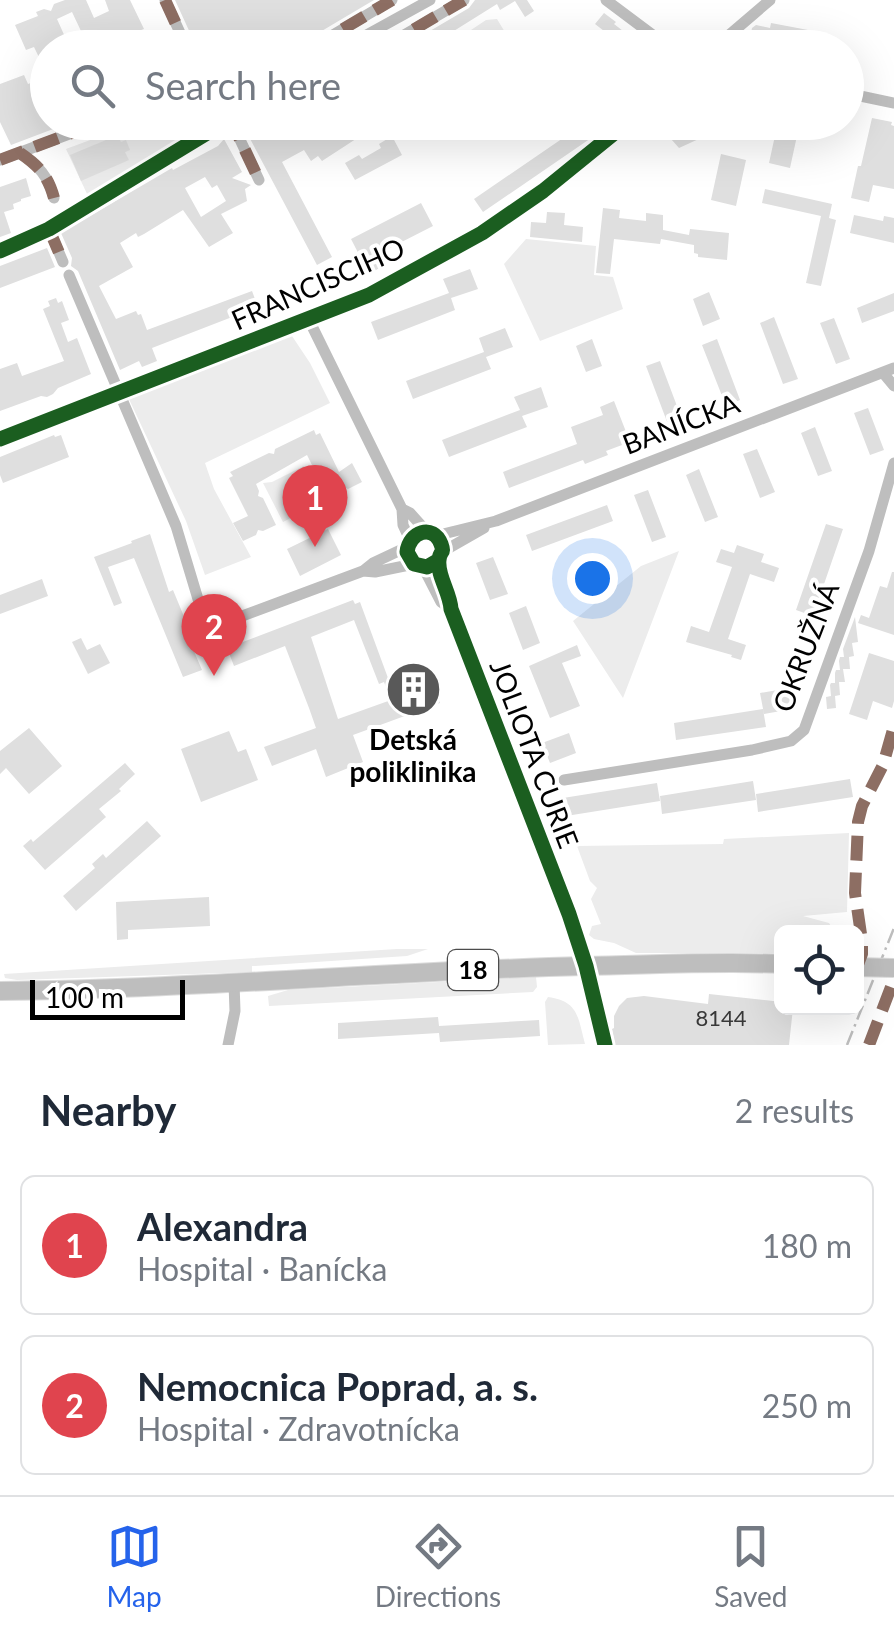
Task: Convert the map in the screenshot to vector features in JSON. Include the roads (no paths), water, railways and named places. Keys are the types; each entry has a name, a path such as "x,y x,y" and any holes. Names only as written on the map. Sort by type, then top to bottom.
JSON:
{"main road":[{"name":"18","path":"0,991 586,966 774,964"},
{"path":"864,966 894,968"}],"street":[{"path":"164,0 178,30"},
{"path":"341,30 392,0"},
{"path":"375,30 430,0"},
{"path":"413,30 464,0"},
{"path":"606,0 646,30"},
{"path":"735,30 770,0"},
{"path":"864,96 894,103"},
{"path":"2,155 20,153 54,140"},
{"path":"0,251 48,230 206,140"},
{"path":"237,140 258,180"},
{"name":"FRANCISCIHO","path":"0,439 369,295 482,233 543,191 606,140"},
{"path":"20,153 38,165 50,182 54,198"},
{"path":"48,230 176,526 207,629 363,571 408,544 417,534 431,534"},
{"path":"308,320 402,509 408,556 418,566"},
{"path":"889,371 894,386"},
{"name":"BANÍCKA","path":"431,534 496,521 889,371"},
{"name":"OKRUŽNÁ","path":"564,780 752,750 790,741 804,730 869,551 894,462"},
{"path":"363,571 432,566 440,556 441,544 402,509"},
{"name":"BANÍCKA","path":"440,556 496,521"},
{"name":"JOLIOTA CURIE","path":"440,556 451,609 586,966 605,1045"},
{"name":"JOLIOTA CURIE","path":"418,566 441,602 451,609"},
{"path":"228,1045 235,1011 234,983"}],"railway":[{"path":"847,1045 894,928"}],"place":[{"name":"Alexandra","path":"315,547"},
{"name":"Nemocnica Poprad, a. s.","path":"214,676"},
{"name":"Detská poliklinika","path":"413,689"}]}
